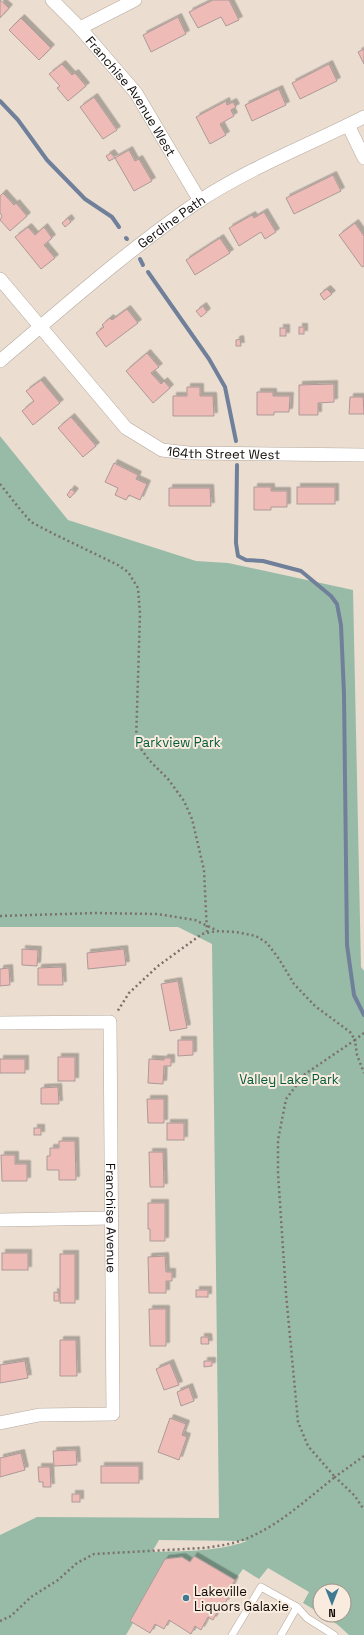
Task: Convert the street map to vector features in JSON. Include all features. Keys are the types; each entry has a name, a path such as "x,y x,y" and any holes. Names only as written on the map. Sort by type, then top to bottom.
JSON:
{"street":[{"name":"Franchise Avenue West","path":"52,0 80,28 136,93 200,201"},
{"path":"80,28 135,0"},
{"name":"Gerdine Path","path":"0,360 142,242 200,201 262,165 364,117"},
{"path":"348,125 364,158"},
{"name":"164th Street West","path":"0,279 126,428 162,450 188,453 364,455"},
{"path":"0,1024 110,1022"},
{"name":"Franchise Avenue","path":"0,1423 39,1415 113,1414 110,1022"},
{"path":"0,1220 112,1218"}],"lane":[{"path":"232,1635 261,1587 296,1607 307,1618 334,1635"},
{"path":"280,1635 296,1607"}],"path":[{"path":"0,484 31,522 118,565 128,572 138,588 140,614 136,742 149,760 168,779 184,801 192,818 204,870 207,932"},
{"path":"0,916 95,913 156,914 184,917 216,930 256,936 267,943 279,959 294,984 315,1006 350,1032 355,1040 358,1056 364,1073"},
{"path":"110,1022 129,992 158,966 202,934 216,930"},
{"path":"364,1033 306,1074 286,1099 278,1140 278,1173 286,1294 298,1422 308,1446 335,1477 355,1496 364,1510"},
{"path":"0,1621 11,1616 31,1596 58,1580 77,1563 94,1554 202,1548 220,1546 250,1538 285,1516 364,1456"}],"green space":[{"path":"0,436 68,520 196,561 228,563 353,590 361,967 364,971 364,1635 349,1635 335,1623 352,1623 352,1583 312,1583 312,1608 303,1603 309,1592 268,1568 259,1579 243,1569 235,1580 194,1556 190,1562 165,1559 130,1621 133,1623 126,1635 0,1635 0,1535 37,1517 219,1518 212,944 178,927 0,927","holes":["159,1540 247,1541 236,1545 212,1549 152,1552"]}],"building":[{"path":"0,0 9,8 0,18"},
{"path":"213,0 229,0 239,20 226,26 221,17 198,28 189,12"},
{"path":"178,17 186,34 151,52 143,35"},
{"path":"21,18 51,48 39,60 9,30"},
{"path":"364,49 364,64 358,52"},
{"path":"62,64 72,75 75,73 86,86 68,101 57,88 60,86 49,74"},
{"path":"329,64 337,81 300,99 292,83"},
{"path":"279,89 286,105 252,121 245,105"},
{"path":"94,97 117,130 103,139 80,107"},
{"path":"226,101 227,105 233,102 236,107 231,110 234,116 220,124 226,135 210,144 196,117"},
{"path":"129,150 135,161 139,159 152,181 134,191 115,158"},
{"path":"111,153 115,158 109,161 106,156"},
{"path":"333,175 341,191 294,214 286,198"},
{"path":"3,193 14,205 16,203 27,216 10,231 0,220 2,216 0,213 0,196"},
{"path":"264,212 276,232 265,239 261,232 239,246 229,228 252,215 254,218"},
{"path":"68,218 71,222 65,227 62,223"},
{"path":"355,223 364,236 364,266 362,267 339,235"},
{"path":"28,227 35,235 44,227 52,238 44,245 55,258 41,269 15,237"},
{"path":"220,238 230,253 195,275 186,260"},
{"path":"327,289 332,294 324,300 320,294"},
{"path":"203,306 207,312 201,317 196,311"},
{"path":"127,309 138,323 106,347 96,333 104,327 102,325 110,318 112,320"},
{"path":"299,327 304,327 304,334 299,334"},
{"path":"280,328 286,328 286,336 280,336"},
{"path":"240,339 241,346 236,346 236,340"},
{"path":"147,353 159,367 151,373 161,384 164,381 170,388 153,403 126,371"},
{"path":"41,380 60,403 33,425 22,411 34,401 26,391"},
{"path":"334,384 334,402 318,403 318,415 299,415 299,385"},
{"path":"187,387 200,387 200,396 213,396 214,416 173,416 173,396 187,396"},
{"path":"257,392 273,392 273,396 290,396 289,412 274,412 274,415 257,415"},
{"path":"363,395 364,414 349,414 350,397 363,397"},
{"path":"71,417 96,446 83,457 58,428"},
{"path":"114,463 138,475 136,479 147,484 140,500 129,495 126,500 115,495 118,488 105,482"},
{"path":"254,487 271,487 271,491 287,491 287,507 271,507 271,510 254,510"},
{"path":"297,487 335,487 335,504 297,504"},
{"path":"169,488 210,488 211,506 169,506"},
{"path":"71,489 75,492 70,498 67,495"},
{"path":"22,949 38,950 37,966 22,965"},
{"path":"124,949 126,965 88,969 87,953"},
{"path":"62,967 63,985 38,985 38,968"},
{"path":"9,968 10,985 0,986 0,969"},
{"path":"178,981 187,1028 170,1031 161,984"},
{"path":"178,1040 193,1040 193,1055 178,1056"},
{"path":"58,1057 75,1057 75,1081 58,1081"},
{"path":"164,1058 171,1058 171,1066 164,1066 163,1084 148,1083 149,1059 164,1060"},
{"path":"0,1059 25,1059 25,1073 0,1073"},
{"path":"58,1087 59,1104 41,1104 41,1088"},
{"path":"147,1099 164,1099 164,1123 148,1123"},
{"path":"167,1123 184,1123 184,1140 167,1140"},
{"path":"34,1128 41,1128 41,1135 34,1135"},
{"path":"59,1141 75,1141 76,1180 59,1180 59,1170 47,1170 47,1156 50,1156 50,1148 59,1148"},
{"path":"149,1152 163,1152 164,1187 150,1187"},
{"path":"1,1155 15,1155 15,1164 27,1164 27,1181 2,1181"},
{"path":"148,1203 165,1203 165,1241 150,1241 150,1229 148,1229"},
{"path":"2,1253 28,1253 28,1270 2,1270"},
{"path":"60,1254 75,1254 75,1303 60,1303"},
{"path":"165,1256 166,1272 172,1272 172,1281 166,1281 166,1293 149,1293 148,1257"},
{"path":"196,1290 208,1290 208,1297 196,1297"},
{"path":"54,1292 59,1293 59,1301 54,1301"},
{"path":"149,1309 166,1309 166,1346 150,1346"},
{"path":"201,1337 208,1337 209,1344 201,1344"},
{"path":"60,1340 76,1340 77,1376 60,1376"},
{"path":"25,1361 28,1378 0,1383 0,1365"},
{"path":"204,1361 212,1361 212,1366 204,1367"},
{"path":"170,1363 179,1385 164,1390 156,1369"},
{"path":"189,1387 194,1401 181,1406 177,1392"},
{"path":"170,1418 186,1424 182,1435 187,1437 179,1460 158,1452"},
{"path":"76,1450 77,1465 54,1466 53,1451"},
{"path":"21,1453 25,1470 0,1477 0,1458"},
{"path":"101,1466 139,1466 139,1483 101,1483"},
{"path":"38,1467 50,1467 51,1487 43,1487 43,1482 39,1482"},
{"path":"72,1494 80,1494 80,1502 72,1502"},
{"name":"Lakeville Liquors Galaxie","path":"194,1556 235,1580 229,1592 231,1593 225,1603 223,1602 213,1620 208,1617 201,1630 195,1626 191,1634 169,1620 164,1629 155,1624 150,1633 130,1621 165,1559 182,1557 190,1562"}],"waterway":[{"path":"0,101 18,120 47,160 85,199 112,217 119,227"},
{"path":"140,259 143,265"},
{"path":"148,272 209,359 225,387 236,441"},
{"path":"237,465 236,543 238,556 246,560 263,561 301,571 331,596 337,604 341,625 344,694 347,945 354,995 364,1015"}],"place":[{"name":"Lakeville Liquors Galaxie","path":"186,1598"}],"park label":[{"name":"Parkview Park","path":"178,742"},
{"name":"Valley Lake Park","path":"289,1079"}]}
